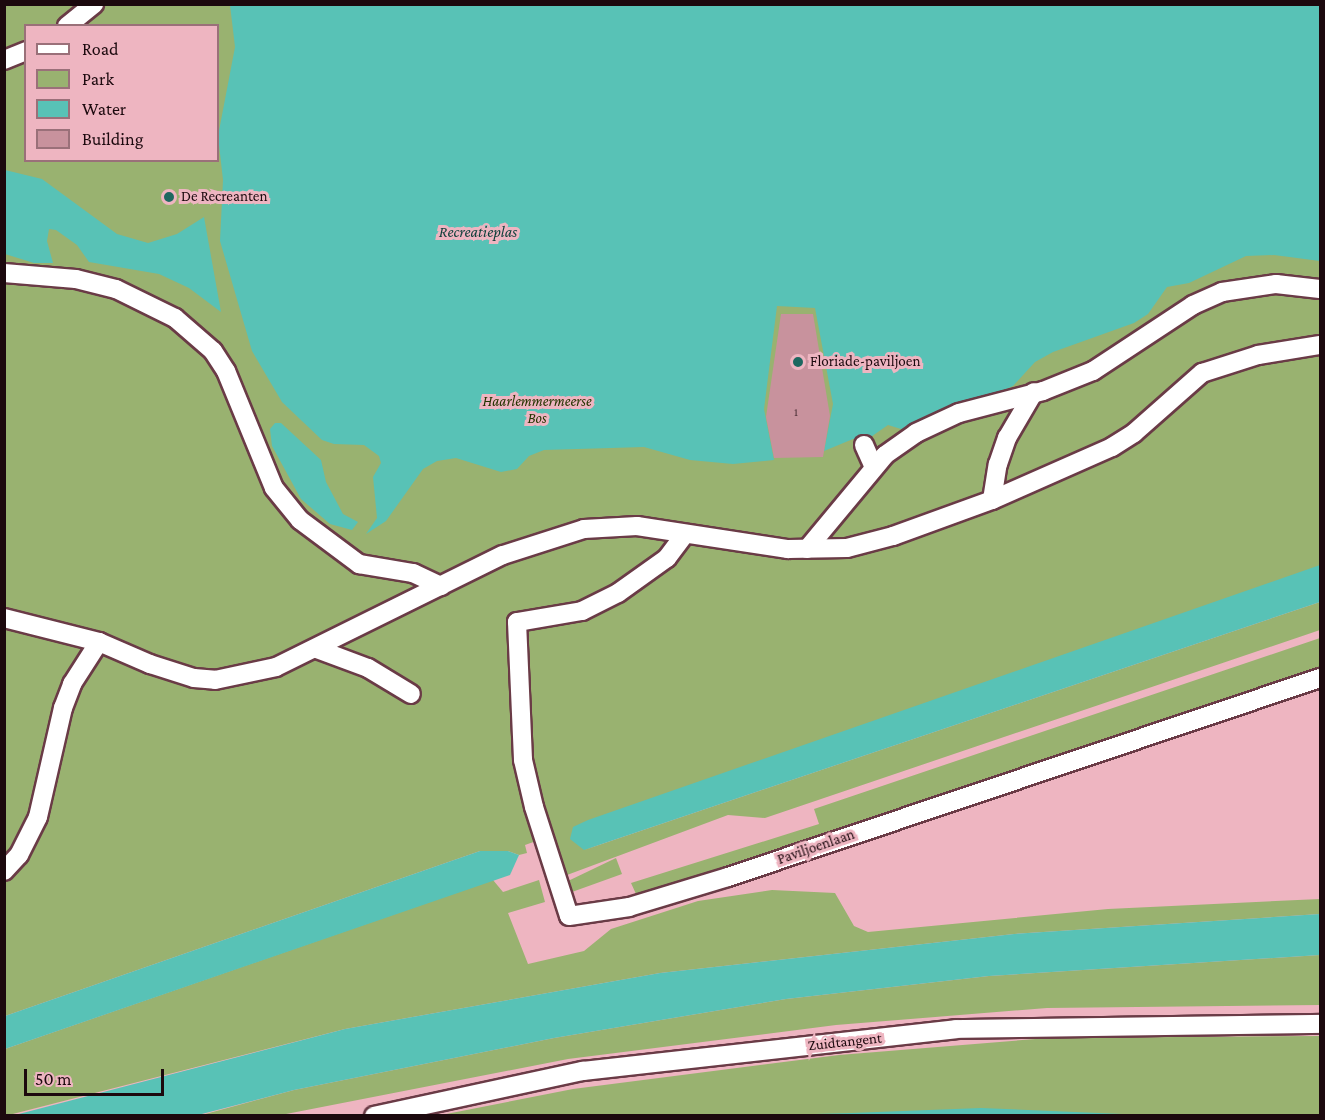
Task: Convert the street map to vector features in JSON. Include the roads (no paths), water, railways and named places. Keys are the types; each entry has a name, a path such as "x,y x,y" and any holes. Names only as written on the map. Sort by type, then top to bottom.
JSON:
{"street":[{"path":"69,24 94,4"},
{"path":"4,60 24,52"},
{"path":"4,273 76,279 116,290 175,318 213,351 226,371 274,488 300,520 359,564 413,573 441,586"},
{"path":"807,549 840,514 874,467 916,433 959,413 1034,392 1093,371 1122,356 1193,305 1222,292 1276,284 1320,288"},
{"path":"4,618 99,642 177,673 215,680 276,667 520,548 584,529 637,526 807,549 847,548 872,542 992,500 1119,443 1202,373 1258,355 1320,345"},
{"path":"992,500 1007,438 1034,392"},
{"path":"864,445 874,467"},
{"name":"Paviljoenlaan","path":"685,534 667,558 618,593 582,611 517,622 524,760 534,807 569,916 629,907 728,878 1320,678"},
{"path":"4,871 19,855 38,817 63,708 72,684 99,642"},
{"path":"316,649 368,668 411,694"},
{"name":"Zuidtangent","path":"374,1116 583,1071 956,1029 1320,1024"}],"water":[{"name":"Recreatieplas","path":"230,5 1320,5 1320,261 1274,255 1246,256 1189,283 1167,287 1148,314 1134,323 1053,352 1035,362 1013,386 995,394 966,401 915,427 901,429 888,425 865,441 853,439 824,451 833,404 815,308 777,306 764,409 774,460 733,464 690,460 644,447 544,450 529,456 517,469 501,472 456,458 437,461 423,469 386,521 366,534 377,518 373,477 381,463 379,456 364,445 334,444 322,440 282,402 252,351 220,241 223,180 219,131 235,47"},
{"path":"5,170 42,179 117,234 148,243 177,234 204,217 221,312 189,288 159,274 89,262 77,245 56,230 49,229 47,241 53,263 34,263 5,254"},
{"path":"275,423 281,423 321,460 326,482 343,514 358,522 352,530 330,524 301,499 272,446 270,429"},
{"path":"1320,565 1320,602 584,850 570,839 573,827 588,820"},
{"path":"480,851 508,851 519,855 510,875 5,1049 5,1016"},
{"path":"1320,914 1320,955 989,976 786,999 554,1038 294,1090 198,1115 15,1115 345,1029 660,973 1014,934"},
{"path":"981,1108 1146,1115 780,1115 851,1113"}],"place":[{"name":"De Recreanten","path":"169,197"},
{"name":"Floriade-paviljoen","path":"798,362"}],"park label":[{"name":"Haarlemmermeerse Bos","path":"537,410"}]}
